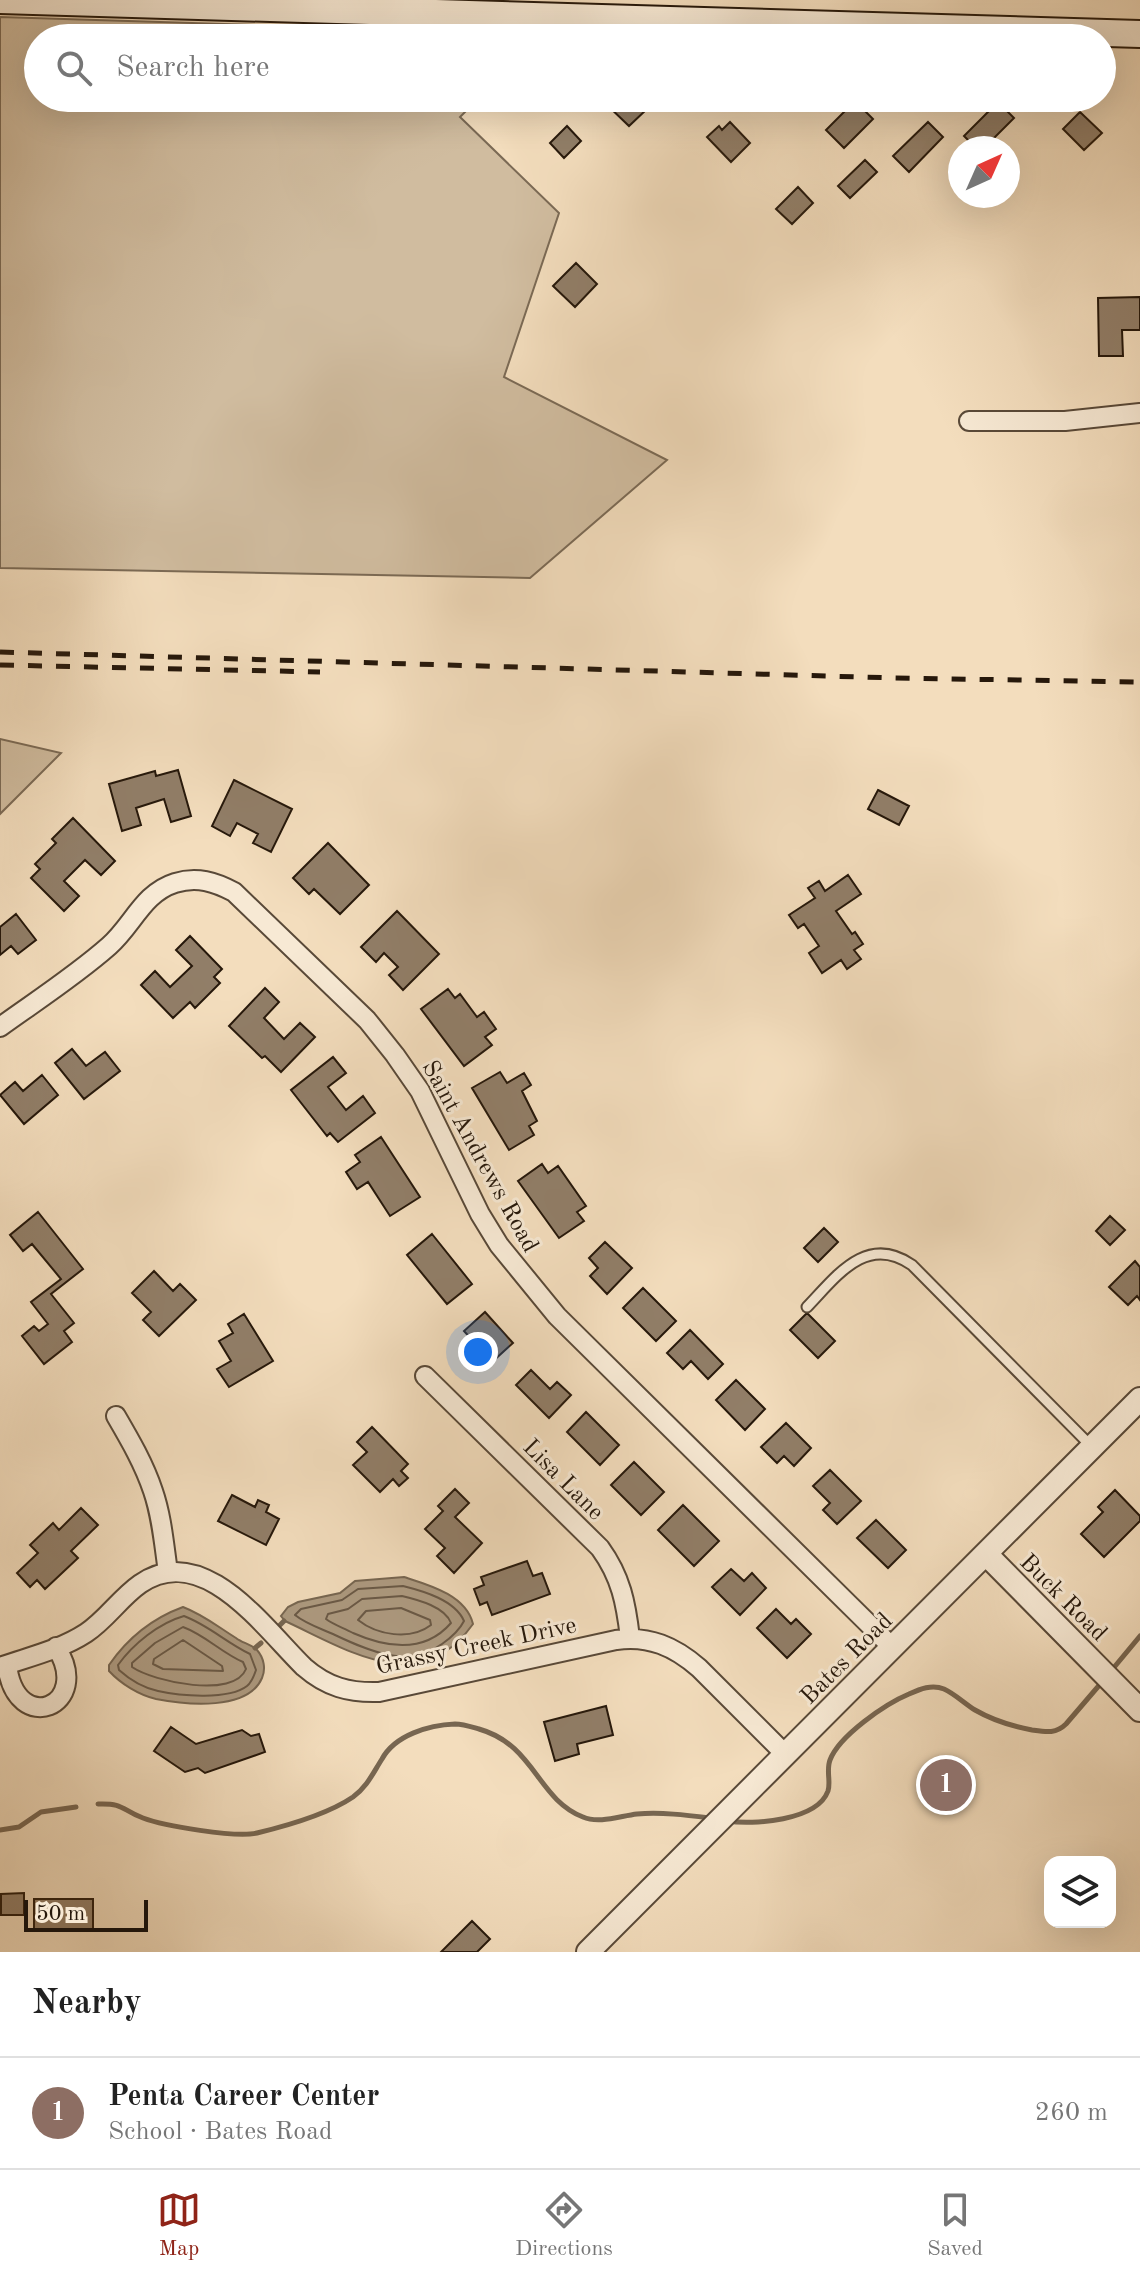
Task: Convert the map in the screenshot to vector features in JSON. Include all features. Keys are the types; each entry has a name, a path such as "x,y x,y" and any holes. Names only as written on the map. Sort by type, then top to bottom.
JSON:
{"main road":[{"path":"0,0 810,24"},
{"path":"1116,33 1140,34"}],"street":[{"path":"969,421 1065,421 1140,413"},
{"name":"Saint Andrews Road","path":"0,1027 112,944 147,899 159,890 173,883 202,880 217,883 234,892 367,1020 395,1055 420,1091 480,1214 524,1279 557,1316 893,1648"},
{"name":"Lisa Lane","path":"425,1376 600,1548 619,1579 626,1600 630,1638"},
{"name":"Bates Road","path":"588,1952 1140,1399"},
{"path":"56,1647 67,1669 68,1680 60,1699 40,1709 29,1706 12,1689 3,1666 89,1632 140,1584 168,1572 153,1490 116,1416"},
{"name":"Buck Road","path":"986,1554 1133,1703"},
{"name":"Grassy Creek Drive","path":"168,1572 198,1574 228,1591 316,1678 344,1691 379,1692 630,1638 655,1642 685,1656 786,1755"}],"lane":[{"path":"807,1307 855,1260 877,1253 899,1257 912,1265 1092,1447"}],"shaded area":[{"path":"0,17 225,24 24,24 24,112 465,112 460,117 559,213 504,377 667,460 530,578 0,568"},
{"path":"0,739 61,753 0,814"}],"water":[{"path":"404,1577 455,1598 469,1614 473,1624 452,1647 430,1659 407,1664 383,1662 334,1644 285,1621 281,1616 288,1607 298,1602 340,1593 355,1581"},
{"path":"183,1607 257,1650 263,1660 264,1671 255,1689 230,1701 199,1704 169,1701 137,1692 109,1671 109,1665 132,1638 151,1623"}],"building":[{"path":"614,112 644,112 629,126"},
{"path":"844,112 866,112 873,119 844,148 826,130"},
{"path":"988,112 1008,112 1014,118 996,136 964,136"},
{"path":"1080,112 1102,133 1084,150 1063,129"},
{"path":"730,122 750,143 731,162 707,137 719,126 722,130"},
{"path":"928,122 943,137 909,172 893,156"},
{"path":"567,126 581,141 564,158 550,143"},
{"path":"865,160 877,172 850,198 838,186"},
{"path":"798,187 813,203 792,224 776,209"},
{"path":"576,263 597,284 575,307 553,286"},
{"path":"1140,297 1140,330 1122,330 1123,356 1099,356 1098,298"},
{"path":"178,770 191,816 171,822 164,799 136,808 141,825 122,831 109,784 155,771 156,776"},
{"path":"234,780 292,809 271,852 253,843 258,834 237,823 230,836 212,826"},
{"path":"878,790 909,806 899,825 868,809"},
{"path":"73,818 115,861 101,875 85,860 64,881 79,896 64,911 31,878 40,869 35,864 56,843 52,839"},
{"path":"328,843 369,885 340,914 314,889 309,894 293,878"},
{"path":"848,875 861,894 836,911 863,944 854,950 861,959 847,969 841,960 822,973 809,953 819,946 804,924 798,928 789,915 815,898 808,888 819,881 825,891"},
{"path":"397,911 439,954 403,990 389,975 398,967 384,953 376,962 361,947"},
{"path":"16,914 36,940 18,954 11,946 0,955 0,927"},
{"path":"190,936 222,969 214,977 220,983 195,1008 190,1002 173,1018 141,985 155,971 170,987 192,966 176,950"},
{"path":"265,988 279,1002 264,1018 284,1039 300,1023 315,1037 281,1072 229,1026"},
{"path":"448,989 455,998 460,994 477,1017 484,1012 496,1029 485,1037 492,1045 464,1066 421,1009"},
{"path":"72,1049 86,1066 105,1052 120,1071 84,1099 55,1063"},
{"path":"333,1057 346,1073 328,1087 346,1110 363,1096 375,1113 338,1142 330,1133 327,1136 291,1090"},
{"path":"500,1072 507,1083 524,1073 531,1085 522,1091 537,1121 529,1126 534,1135 509,1150 472,1088"},
{"path":"42,1075 58,1095 24,1124 0,1095 15,1082 23,1091"},
{"path":"381,1137 420,1197 390,1216 368,1182 357,1189 346,1172 360,1162 355,1155"},
{"path":"542,1164 548,1173 558,1166 586,1206 577,1212 584,1221 559,1238 518,1181"},
{"path":"38,1212 83,1269 51,1294 74,1323 64,1331 72,1342 44,1364 22,1336 34,1326 39,1331 48,1324 31,1302 61,1279 32,1244 23,1251 10,1235"},
{"path":"1110,1216 1125,1230 1110,1245 1096,1231"},
{"path":"824,1228 838,1242 818,1262 804,1248"},
{"path":"432,1234 472,1284 447,1304 407,1255"},
{"path":"605,1242 632,1268 607,1294 590,1276 598,1268 589,1258"},
{"path":"1135,1261 1140,1267 1140,1300 1137,1296 1128,1305 1109,1287"},
{"path":"154,1271 173,1291 180,1284 196,1300 159,1336 143,1320 151,1312 132,1293"},
{"path":"643,1288 676,1321 656,1341 623,1308"},
{"path":"485,1312 513,1343 492,1362 464,1331"},
{"path":"807,1313 835,1341 818,1358 790,1330"},
{"path":"244,1314 273,1361 229,1387 217,1369 231,1361 219,1341 233,1333 228,1324"},
{"path":"690,1330 723,1364 708,1379 691,1361 683,1369 667,1353"},
{"path":"531,1370 550,1389 557,1382 571,1395 549,1418 516,1385"},
{"path":"736,1380 765,1409 745,1430 716,1400"},
{"path":"586,1412 619,1445 600,1465 567,1432"},
{"path":"786,1423 811,1448 794,1466 784,1456 777,1463 761,1447"},
{"path":"372,1427 408,1464 401,1471 408,1478 399,1486 393,1479 380,1492 353,1465 367,1452 357,1442"},
{"path":"634,1462 664,1492 641,1515 611,1485"},
{"path":"830,1470 861,1501 837,1524 823,1510 830,1503 813,1486"},
{"path":"455,1489 469,1503 455,1517 482,1543 454,1573 437,1556 445,1548 425,1529 443,1511 438,1506"},
{"path":"1115,1490 1140,1516 1140,1521 1104,1557 1081,1534 1103,1512 1098,1507"},
{"path":"232,1495 255,1507 258,1500 269,1505 266,1512 279,1519 266,1545 218,1521"},
{"path":"683,1505 719,1541 694,1566 658,1530"},
{"path":"81,1508 98,1525 71,1551 78,1558 45,1589 37,1580 30,1587 17,1573 38,1553 30,1545 53,1523 59,1530"},
{"path":"876,1520 906,1550 888,1568 857,1538"},
{"path":"527,1561 533,1576 542,1573 550,1594 492,1615 487,1602 480,1605 474,1589 484,1585 481,1577"},
{"path":"731,1569 744,1581 752,1573 766,1588 740,1615 712,1587"},
{"path":"776,1609 791,1624 796,1619 811,1634 787,1658 757,1628"},
{"path":"606,1706 613,1735 577,1744 579,1754 555,1761 544,1722"},
{"path":"171,1727 196,1744 242,1730 251,1736 259,1734 265,1752 205,1773 198,1768 185,1772 154,1751"},
{"path":"24,1893 24,1915 1,1915 1,1894"},
{"path":"34,1899 93,1899 93,1930 34,1930"},
{"path":"472,1921 490,1939 477,1952 441,1952"}],"waterway":[{"path":"280,1625 284,1621"},
{"path":"1111,1671 1140,1636"},
{"path":"255,1648 261,1643"},
{"path":"727,1821 783,1819 811,1809 822,1801 828,1791 830,1760 843,1741 876,1713 917,1690 931,1687 944,1689 996,1720 1050,1732 1066,1724 1102,1682"},
{"path":"98,1804 118,1806 143,1818 183,1828 217,1833 257,1833 306,1819 343,1803 362,1789 395,1744 424,1729 455,1724 479,1729 512,1747 555,1798 583,1817 603,1820 655,1813 710,1818"},
{"path":"0,1830 19,1827 41,1812 76,1807"}],"railway":[{"path":"0,652 895,678 1140,682"},
{"path":"0,665 320,672"}],"place":[{"name":"Penta Career Center","path":"946,1785"}]}
